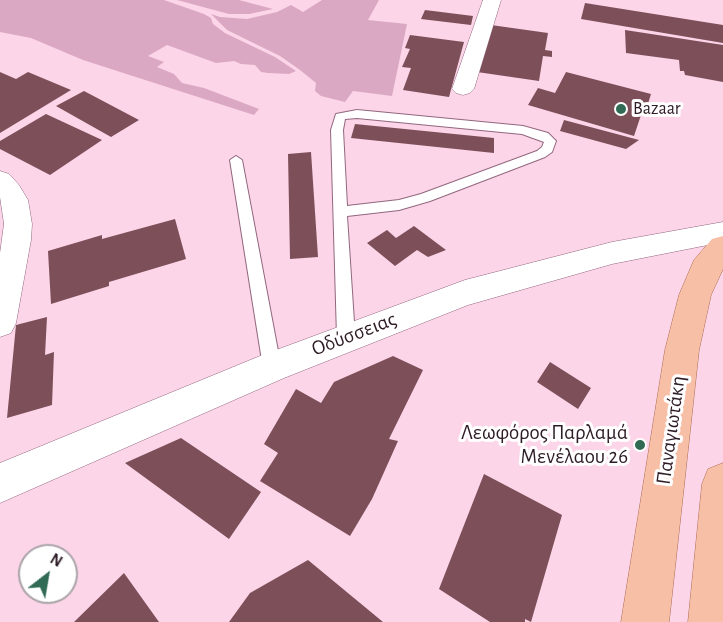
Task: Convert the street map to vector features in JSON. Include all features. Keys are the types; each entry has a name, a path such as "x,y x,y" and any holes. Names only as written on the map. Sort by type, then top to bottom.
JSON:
{"main road":[{"name":"Παναγιωτάκη","path":"645,622 682,350 698,286 711,259 723,247"},
{"path":"712,622 723,484"}],"street":[{"path":"463,89 492,0"},
{"path":"0,180 15,200 18,224 17,240 0,323"},
{"name":"Οδύσσειας","path":"0,483 272,367 465,293 640,247 723,232"}],"lane":[{"path":"340,212 399,205 425,198 541,154 550,146 550,141 544,136 524,130 345,114 339,118 337,130 340,212 346,337"},
{"path":"236,160 272,367"}],"shaded area":[{"path":"0,0 164,0 204,14 225,33 275,57 296,71 289,74 268,73 261,72 255,65 234,61 216,63 167,45 148,56 164,62 157,67 174,74 182,83 204,88 259,109 254,115 83,60 31,38 0,32"},
{"path":"177,0 239,0 273,9 249,14 229,14"},
{"path":"322,0 379,0 368,20 407,24 392,96 353,91 345,102 321,96 315,91 316,83 300,70 280,56 227,30 211,14 247,19 277,12 291,5 303,12"}],"building":[{"path":"585,3 723,25 723,43 581,19"},
{"path":"425,10 473,16 471,25 421,19"},
{"path":"491,25 548,33 545,50 552,51 552,57 543,56 539,81 477,72"},
{"path":"625,30 723,45 723,82 685,75 684,71 680,71 679,60 626,53"},
{"path":"410,35 464,42 449,97 403,90 411,68 402,67 410,49 405,48"},
{"path":"0,72 16,79 28,72 71,90 0,133"},
{"path":"566,72 651,94 647,107 644,106 634,136 528,105 538,88 555,93"},
{"path":"84,91 139,120 111,137 56,106"},
{"path":"46,114 102,140 50,175 0,149 0,141"},
{"path":"564,120 639,140 626,149 560,131"},
{"path":"355,124 494,138 494,153 351,138"},
{"path":"311,152 318,257 290,259 288,154"},
{"path":"175,219 186,259 109,282 109,286 51,304 48,251 102,235 102,239"},
{"path":"414,226 446,250 428,257 417,250 395,266 367,243 387,230 396,238"},
{"path":"47,317 45,355 54,352 52,405 7,418 16,325"},
{"path":"393,356 423,370 389,439 398,441 372,499 350,536 260,481 278,453 264,444 296,389 321,403 334,382"},
{"path":"550,362 591,388 578,409 537,382"},
{"path":"181,438 261,492 229,539 125,463"},
{"path":"484,474 562,515 531,622 525,619 525,622 490,622 439,589"},
{"path":"308,560 383,622 229,622 250,593"},
{"path":"124,573 159,622 74,622"}],"place":[{"name":"Bazaar","path":"621,109"},
{"name":"Λεωφόρος Παρλαμά Μενέλαου 26","path":"640,445"}]}
